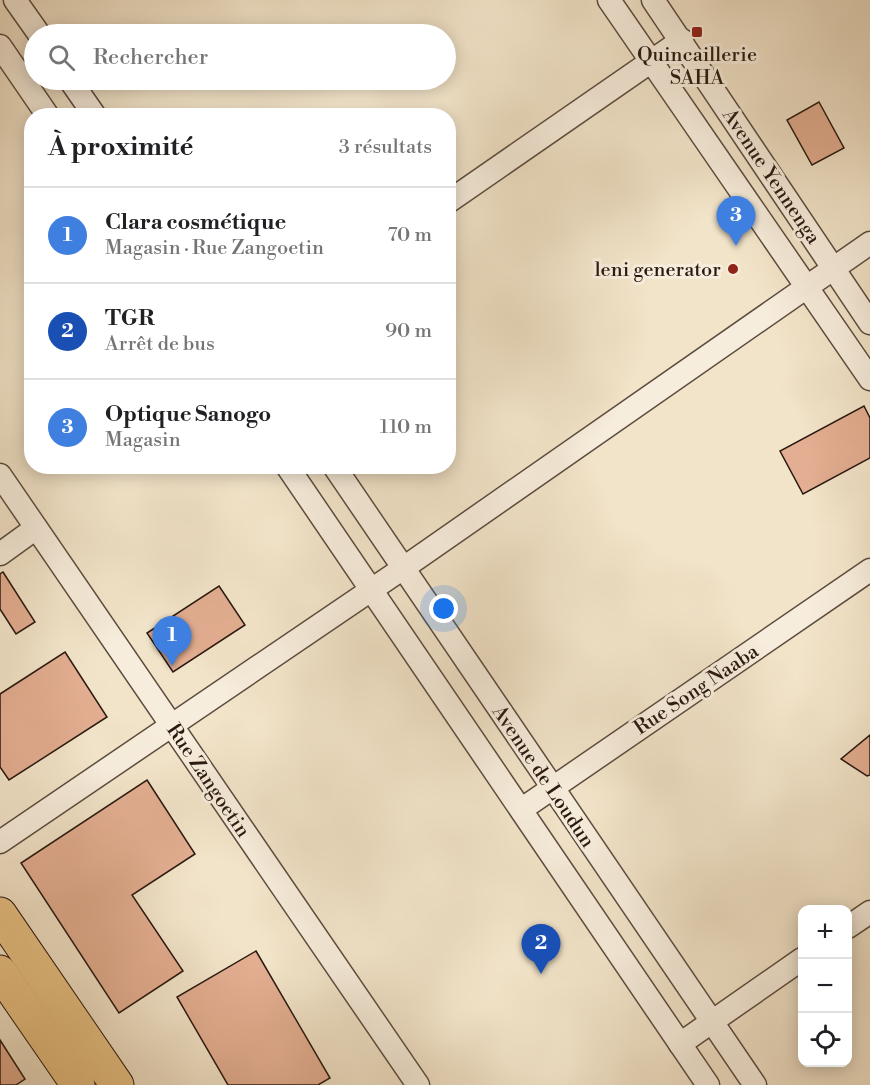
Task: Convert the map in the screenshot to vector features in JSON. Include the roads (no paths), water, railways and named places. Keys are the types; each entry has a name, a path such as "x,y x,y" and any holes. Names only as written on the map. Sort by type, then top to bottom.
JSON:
{"main road":[{"path":"0,914 117,1085"},
{"path":"0,972 73,1083"}],"street":[{"path":"15,0 32,24"},
{"name":"Avenue Yennenga","path":"609,0 653,60 870,379"},
{"name":"Avenue Yennenga","path":"653,0 870,323"},
{"path":"456,196 682,40"},
{"path":"0,46 24,81"},
{"path":"30,90 43,108"},
{"path":"77,90 89,108"},
{"path":"0,842 402,569 870,243"},
{"name":"Avenue de Loudun","path":"292,474 708,1085"},
{"name":"Avenue de Loudun","path":"339,474 755,1085"},
{"name":"Rue Zangoetin","path":"0,475 418,1085"},
{"path":"0,554 36,528"},
{"name":"Rue Song Naaba","path":"522,809 870,570"},
{"path":"852,924 870,912"},
{"path":"680,1044 798,962"}],"place":[{"name":"Quincaillerie SAHA","path":"697,32"},
{"name":"Optique Sanogo","path":"736,246"},
{"name":"leni generator","path":"733,269"},
{"name":"Clara cosmétique","path":"172,666"},
{"name":"TGR","path":"541,974"}]}
